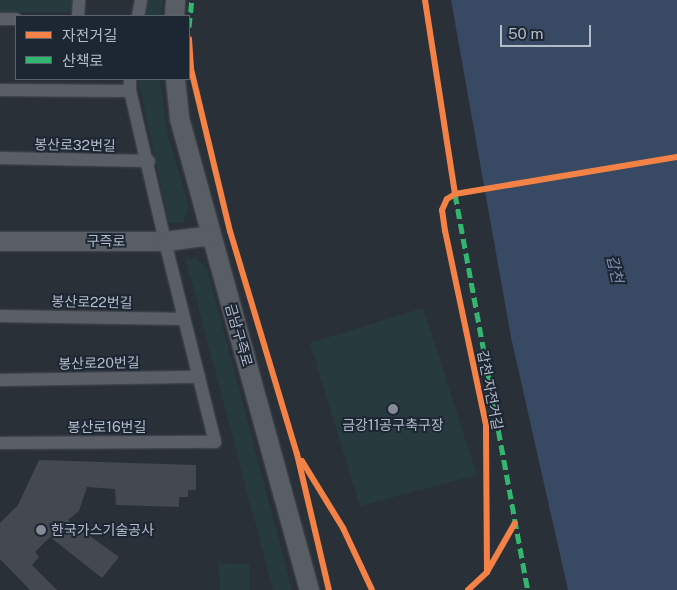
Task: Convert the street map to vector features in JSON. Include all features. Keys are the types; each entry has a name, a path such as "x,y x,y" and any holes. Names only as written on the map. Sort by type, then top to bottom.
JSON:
{"main road":[{"path":"174,15 176,0"},
{"name":"금남구즉로","path":"175,80 180,118 309,590"},
{"name":"구즉로","path":"0,241 164,241 211,234"}],"street":[{"path":"78,15 79,0"},
{"path":"138,15 141,0"},
{"path":"0,19 15,19"},
{"path":"0,90 130,85 149,161 164,241 199,377"},
{"name":"봉산로32번길","path":"0,158 149,161"},
{"name":"봉산로22번길","path":"0,316 184,319"},
{"name":"봉산로20번길","path":"0,380 199,377"},
{"name":"봉산로16번길","path":"0,443 214,442 199,377"}],"green space":[{"path":"0,0 75,0 74,9 68,12 0,12"},
{"path":"147,0 163,0 161,15 145,15"},
{"path":"138,80 160,80 167,132 189,207 183,223 169,223"},
{"path":"196,258 207,268 292,590 273,590 186,260"},
{"name":"금강11공구축구장","path":"423,308 477,475 360,506 310,343"},
{"path":"219,563 249,564 249,590 220,590"}],"water":[{"name":"갑천","path":"451,0 677,0 677,590 568,590 511,337"}],"building":[{"name":"한국가스기술공사","path":"39,460 196,465 196,490 188,490 188,497 179,497 179,507 116,505 115,489 87,487 79,511 68,520 119,557 102,578 50,537 35,552 39,557 32,565 57,590 30,590 0,559 0,523 18,505"}],"marked path":[{"path":"190,18 192,0"},
{"path":"455,194 528,590"}],"cycle path":[{"path":"425,0 455,194"},
{"path":"190,54 191,69 230,231 297,454 329,590"},
{"name":"갑천 자전거길","path":"487,572 486,425 445,231 442,210 447,199 455,194 677,157"},
{"path":"302,461 343,528 372,590"},
{"path":"468,590 487,572 515,523"}],"place":[{"name":"금강11공구축구장","path":"393,409"},
{"name":"한국가스기술공사","path":"41,530"}]}
